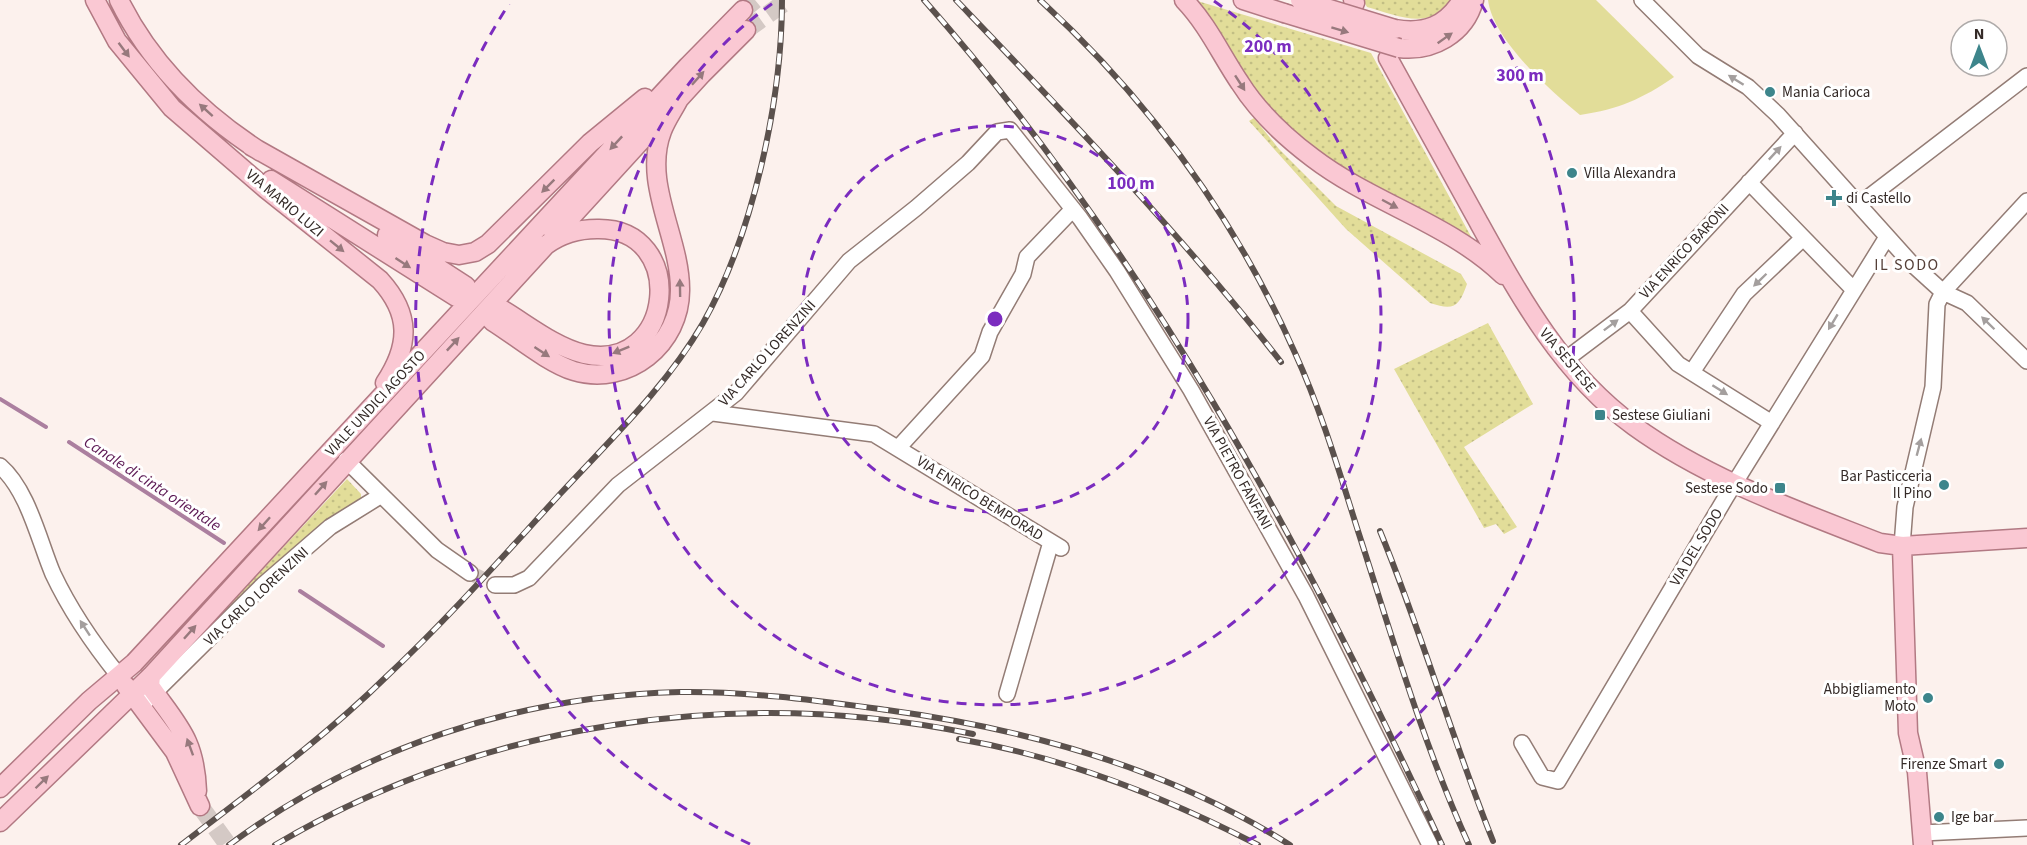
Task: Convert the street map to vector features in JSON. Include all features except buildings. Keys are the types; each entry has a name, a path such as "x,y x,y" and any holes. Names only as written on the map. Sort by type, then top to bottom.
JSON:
{"main road":[{"name":"VIA MARIO LUZI","path":"95,0 117,41 172,108 380,280 395,299 404,324 402,347 388,379 360,419"},
{"name":"VIA MARIO LUZI","path":"119,0 148,49 176,82 234,134 461,292 228,155"},
{"path":"1184,0 1207,27 1250,98 1281,132 1314,160 1448,234 1482,257 1513,284"},
{"path":"1244,0 1393,53 1422,50 1443,41 1466,17 1474,0"},
{"path":"1300,0 1395,29 1416,32 1446,20 1462,0"},
{"name":"VIALE UNDICI AGOSTO","path":"0,788 159,637 688,66 743,10"},
{"name":"VIALE UNDICI AGOSTO","path":"0,822 136,700 151,676 346,460 746,30"},
{"name":"VIA SESTESE","path":"1393,53 1513,284 1543,332 1597,395 1634,426 1679,455 1734,483 1880,543 1902,546 2027,538"},
{"path":"251,146 425,244 450,254 468,254 494,240 598,136 688,66"},
{"name":"VIALE UNDICI AGOSTO","path":"546,245 557,237 589,229 616,230 631,237 650,255 660,280 659,306 655,320 641,340 613,354 586,354 498,315 563,366 586,373 611,373 631,368 651,355 662,344 673,325 681,290 678,266 658,186 658,147 662,131 680,99"},
{"path":"1902,546 1907,654 1905,690 1908,733 1917,772 1922,839"},
{"path":"119,676 174,752 199,805 192,748 184,732 149,684 151,676"}],"street":[{"path":"1642,0 1698,56 1756,93 1860,204 1921,274 1943,292 1967,303 2027,361"},
{"path":"1860,204 2027,76"},
{"name":"VIA PIETRO FANFANI","path":"1005,129 1014,132 1073,209 1117,272 1185,381 1270,531 1375,731 1430,845"},
{"name":"VIA CARLO LORENZINI","path":"495,585 514,585 529,578 618,485 735,393 849,261 968,163 991,136 1005,129"},
{"name":"VIA ENRICO BARONI","path":"1565,360 1630,311 1795,133"},
{"path":"1749,182 1853,289"},
{"path":"1902,546 1905,507 1933,387 1936,304 1943,292 2027,201"},
{"name":"VIA ENRICO BEMPORAD","path":"899,447 982,356 990,332 1023,274 1027,257 1073,209"},
{"name":"VIA DEL SODO","path":"1522,742 1542,777 1558,781 1734,483 1887,237"},
{"path":"1692,372 1744,294 1802,239"},
{"path":"1630,311 1668,356 1772,423"},
{"name":"VIA ENRICO BEMPORAD","path":"712,413 874,434 899,447 1056,545 1007,694"},
{"path":"346,460 437,550 470,573"},
{"path":"0,466 13,479 21,495 54,576 67,600 119,676"},
{"name":"VIA CARLO LORENZINI","path":"136,700 155,694 263,585 330,527 380,496"},
{"path":"1922,839 2027,828"}],"shaded area":[{"path":"1194,0 1371,53 1474,242 1354,176 1331,162 1288,129 1261,100 1237,68"},
{"path":"1363,0 1451,0 1434,16 1412,18 1367,7"},
{"path":"1488,0 1596,0 1674,77 1630,102 1607,110 1580,115 1539,78 1511,47 1492,15"},
{"path":"1254,118 1279,149 1336,206 1461,274 1467,284 1458,302 1450,307 1430,303 1346,229 1249,121"},
{"path":"1488,323 1533,404 1464,447 1517,527 1504,534 1496,524 1484,528 1394,369"},
{"path":"347,479 361,494 361,501 285,563 274,566 199,644 154,686"}],"waterway":[{"name":"Canale di cinta orientale","path":"0,399 46,427"},
{"name":"Canale di cinta orientale","path":"69,442 224,543"},
{"name":"Canale di cinta orientale","path":"300,591 383,646"}],"tunnel":[{"path":"743,10 755,0"},
{"path":"746,30 788,0"},
{"path":"470,573 495,585"},
{"path":"200,806 228,845"}],"railway":[{"path":"181,845 312,743 409,655 637,412 672,369 703,323 721,288 750,208 761,166 777,80 782,0"},
{"path":"924,0 1004,95 1078,195 1148,298 1214,403 1334,621 1442,845"},
{"path":"956,0 1164,222 1281,362"},
{"path":"1040,0 1117,78 1186,163 1217,208 1271,303 1295,353 1321,419 1423,729 1469,845"},
{"path":"1380,531 1410,608 1493,841"},
{"path":"229,845 279,811 332,781 386,755 442,734 500,717 559,704 619,696 680,692 758,695 887,710 992,728 1044,741 1147,774 1244,818 1290,845"},
{"path":"275,845 355,803 439,769 525,743 613,725 703,715 794,713 884,720 973,734"},
{"path":"959,739 1037,756 1112,780 1186,810 1258,845"}],"place":[{"name":"Mania Carioca","path":"1770,92"},
{"name":"Villa Alexandra","path":"1572,173"},
{"name":"di Castello","path":"1834,198"},
{"name":"Sestese Giuliani","path":"1600,415"},
{"name":"Bar Pasticceria Il Pino","path":"1944,485"},
{"name":"Sestese Sodo","path":"1780,488"},
{"name":"Abbigliamento Moto","path":"1928,698"},
{"name":"Firenze Smart","path":"1999,764"},
{"name":"Ige bar","path":"1939,817"}],"district":[{"name":"IL SODO","path":"1907,264"}]}
